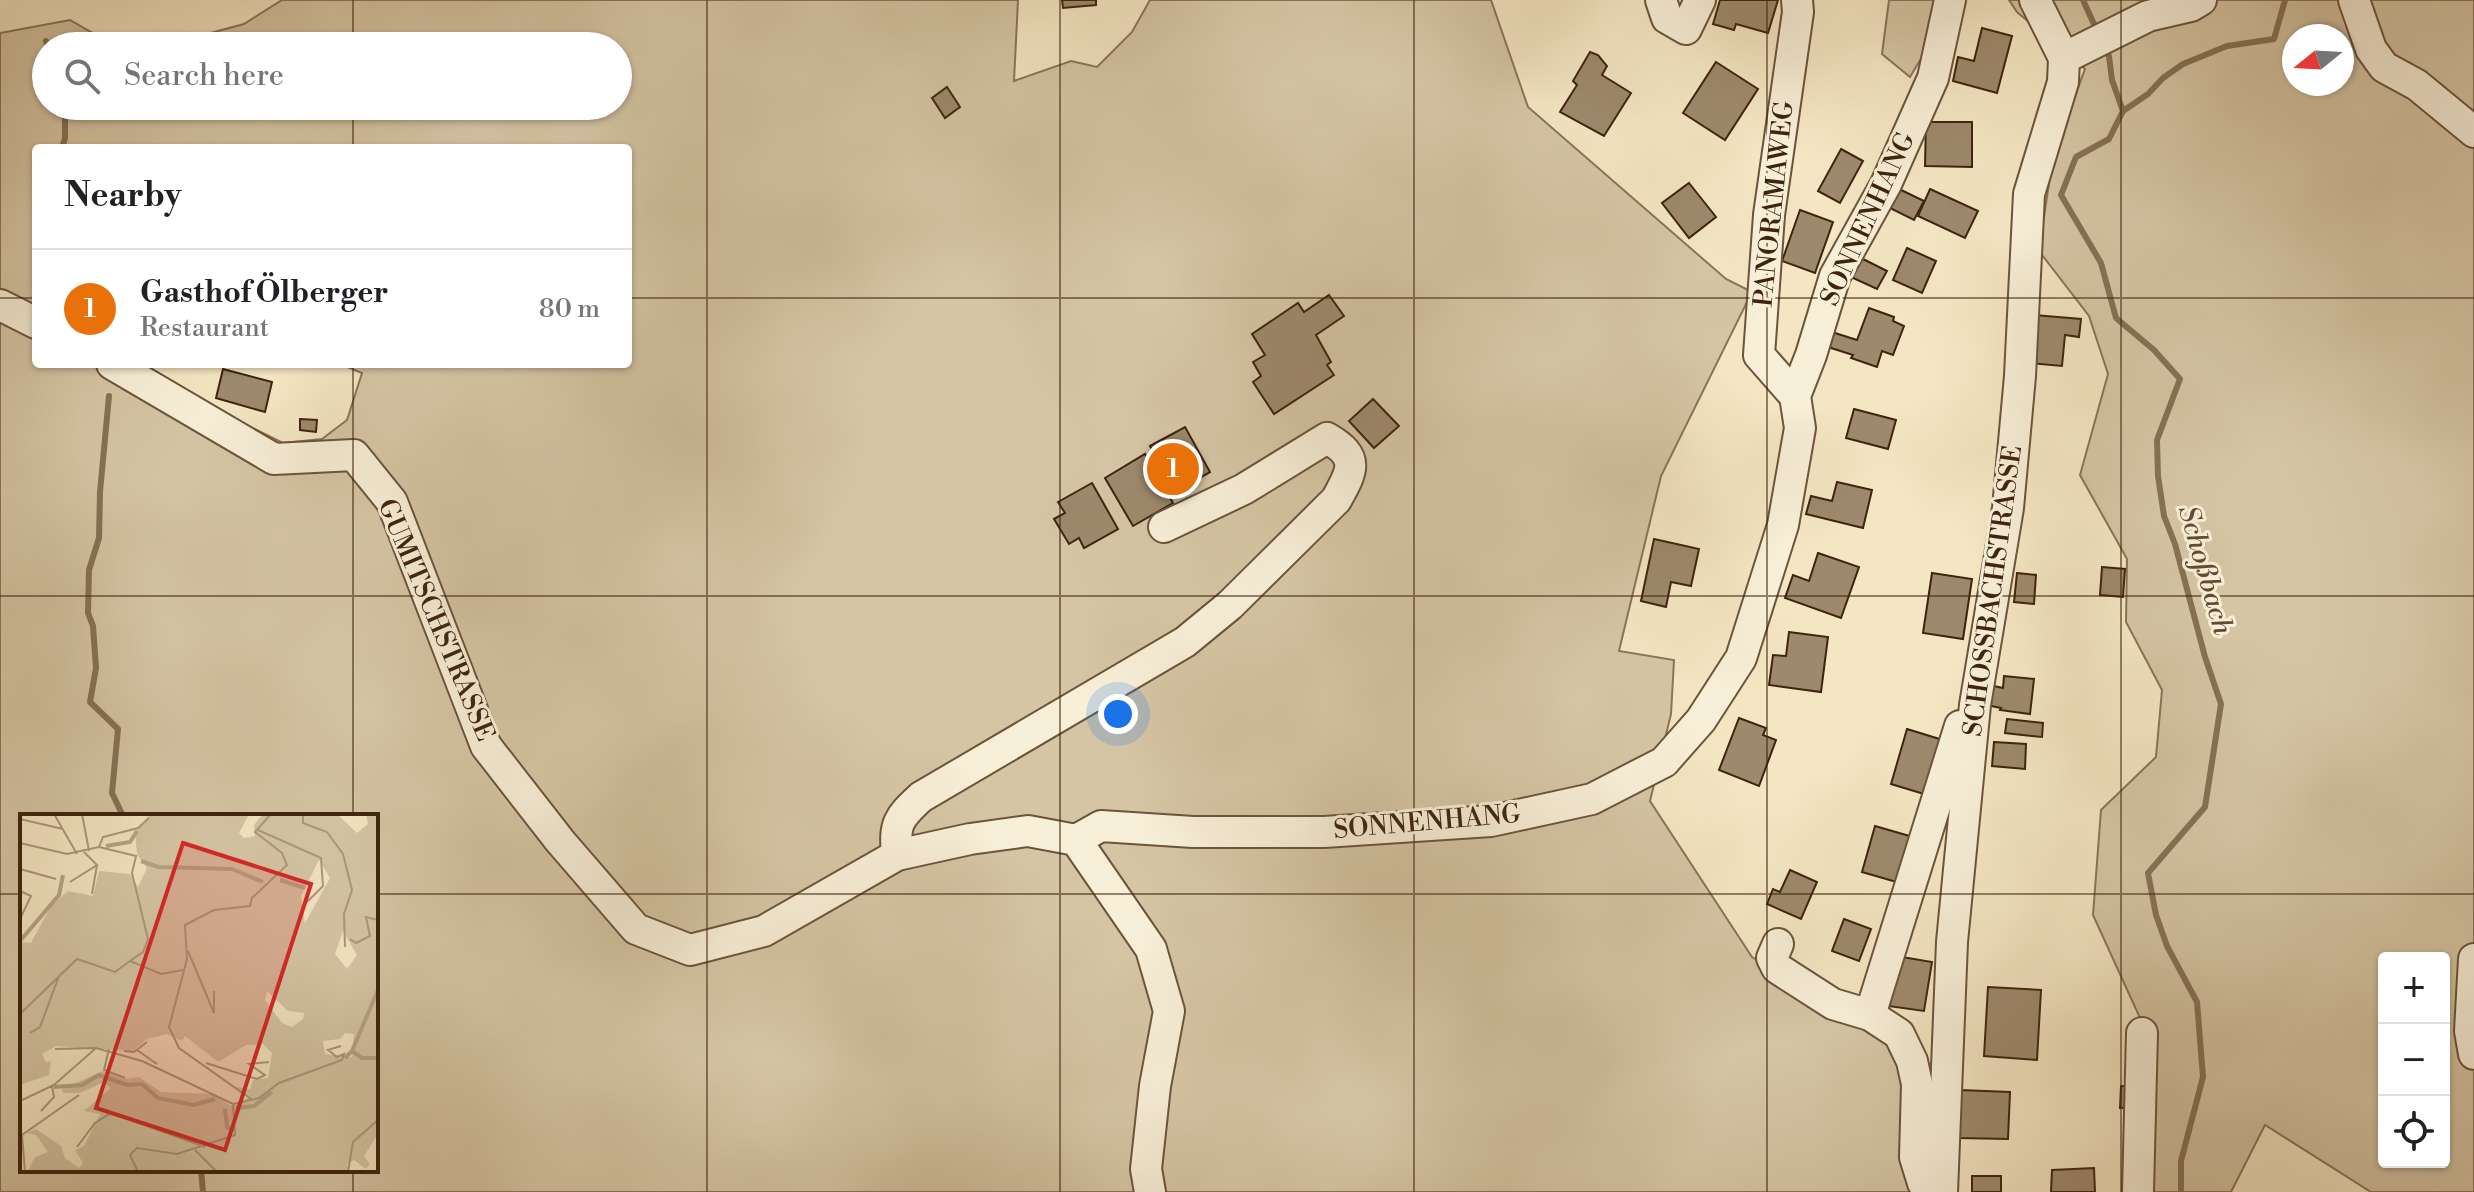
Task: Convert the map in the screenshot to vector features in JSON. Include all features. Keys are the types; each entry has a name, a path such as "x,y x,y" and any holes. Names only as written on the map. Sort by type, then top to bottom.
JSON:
{"street":[{"path":"1661,0 1667,18 1686,29 1700,0"},
{"name":"PANORAMAWEG","path":"1795,396 1759,355 1769,215 1798,12 1797,0"},
{"name":"SONNENHANG","path":"1076,840 1101,826 1193,832 1324,832 1491,821 1592,799 1664,762 1701,720 1741,658 1783,525 1800,428 1795,396 1835,276 1886,184 1933,78 1950,0"},
{"path":"2035,0 2089,46 2148,16 2191,6 2201,0"},
{"path":"2354,0 2371,49 2384,67 2417,85 2474,132"},
{"name":"SCHOSSBACHSTRASSE","path":"1942,1192 1952,942 1975,705 2008,508 2020,376 2029,194 2063,82 2089,46"},
{"path":"0,305 32,321"},
{"name":"GUMITSCHSTRASSE","path":"119,368 274,459 354,455 392,502 486,746 560,841 636,929 690,950 764,931 897,855 970,839 1028,831 1076,840"},
{"path":"897,855 894,831 902,815 921,797 1185,642 1230,605 1336,500 1347,481 1351,461 1344,448 1327,438 1244,489 1164,527"},
{"path":"1870,1015 1962,720 1975,705"},
{"path":"1076,840 1151,949 1169,1011 1155,1086 1146,1169 1150,1192"},
{"path":"1778,944 1772,958 1777,968 1833,1004 1870,1015 1899,1034 1912,1061 1917,1084 1915,1157 1923,1183 1930,1192"},
{"path":"2474,959 2470,1031 2474,1054"},
{"path":"2138,1192 2142,1033"}],"shaded area":[{"path":"282,0 1018,0 1014,81 1071,61 1097,67 1132,32 1150,0 1491,0 1528,107 1726,279 1752,292 1661,476 1619,651 1674,660 1671,714 1650,801 1752,957 1895,1042 1916,1192 0,1192 0,33 70,20 91,32 32,32 32,120 632,120 632,32 214,32 244,24"},
{"path":"1889,0 1943,0 1940,27 1910,77 1882,54"},
{"path":"2009,0 2474,0 2474,1192 2371,1192 2265,1125 2231,1192 2143,1192 2151,1042 2093,915 2101,810 2156,757 2162,690 2126,622 2127,559 2080,475 2108,374 2089,316 2039,251 2053,156 2085,69 2017,12"}],"building":[{"path":"1062,0 1096,0 1096,5 1063,8"},
{"path":"1720,0 1778,0 1768,33 1736,24 1734,30 1713,24"},
{"path":"1982,28 2012,36 1997,93 1953,81 1958,57 1974,61"},
{"path":"1590,52 1598,55 1607,66 1602,75 1631,93 1604,136 1560,112 1577,85 1573,81"},
{"path":"1716,62 1758,89 1725,140 1683,113"},
{"path":"947,87 960,107 945,118 932,98"},
{"path":"1926,122 1972,122 1972,167 1925,166"},
{"path":"1841,149 1863,161 1840,203 1818,191"},
{"path":"1689,183 1716,217 1689,238 1662,203"},
{"path":"1897,188 1924,201 1914,220 1888,207"},
{"path":"1930,189 1978,211 1965,238 1918,216"},
{"path":"1800,210 1833,222 1815,273 1782,261"},
{"path":"1907,248 1936,261 1922,293 1893,280"},
{"path":"1861,258 1887,271 1877,289 1851,277"},
{"path":"1329,295 1344,316 1316,335 1331,362 1327,365 1334,375 1274,414 1253,382 1261,376 1253,362 1265,355 1252,334 1298,303 1304,312"},
{"path":"1869,308 1894,317 1893,321 1904,326 1893,355 1882,351 1877,367 1828,347 1832,332 1857,340"},
{"path":"2034,315 2081,319 2079,337 2065,335 2062,366 2030,363"},
{"path":"223,369 272,382 265,412 216,398"},
{"path":"1373,399 1399,426 1374,448 1349,421"},
{"path":"1854,409 1896,420 1888,449 1846,438"},
{"path":"300,419 317,420 316,432 300,430"},
{"path":"1185,427 1210,472 1175,492 1150,446"},
{"path":"1145,454 1173,503 1133,526 1105,478"},
{"path":"1837,482 1872,490 1863,528 1806,514 1811,496 1832,501"},
{"path":"1092,483 1118,529 1084,548 1079,538 1069,544 1054,519 1065,513 1058,502"},
{"path":"1654,539 1699,549 1691,586 1671,582 1666,607 1641,601"},
{"path":"1818,553 1859,567 1841,618 1785,598 1793,575 1809,581"},
{"path":"2102,567 2125,569 2123,597 2100,595"},
{"path":"1932,573 1972,579 1963,639 1923,633"},
{"path":"2017,573 2036,575 2034,604 2014,602"},
{"path":"1789,632 1828,637 1821,692 1769,685 1773,655 1786,656"},
{"path":"2004,676 2034,679 2030,714 1986,705 1989,685 2003,688"},
{"path":"1739,718 1766,728 1763,735 1776,740 1759,786 1719,770"},
{"path":"2007,719 2043,723 2042,737 2005,733"},
{"path":"1907,729 1946,741 1924,794 1891,784"},
{"path":"1994,742 2026,744 2025,769 1992,766"},
{"path":"1875,826 1913,837 1900,883 1862,872"},
{"path":"1790,870 1817,882 1801,919 1767,904 1773,889 1780,892"},
{"path":"1844,919 1871,929 1859,961 1832,951"},
{"path":"1896,956 1932,962 1924,1011 1888,1006"},
{"path":"1988,987 2041,990 2037,1060 1984,1056"},
{"path":"2121,1086 2135,1087 2134,1108 2120,1108"},
{"path":"1960,1090 2010,1092 2008,1139 1958,1138"},
{"path":"2094,1168 2095,1192 2051,1192 2052,1170"},
{"path":"1972,1176 2001,1176 2001,1192 1972,1192"}],"waterway":[{"name":"Schoßbach","path":"2083,0 2098,33"},
{"path":"2123,111 2183,64 2227,46 2274,39 2285,0"},
{"name":"Schoßbach","path":"2105,47 2123,111 2109,139 2076,157 2061,195 2101,263 2116,318 2154,350 2180,379 2157,440 2158,476 2164,516 2175,544 2221,704 2205,807 2148,873 2156,915 2167,946 2197,1002 2203,1077 2181,1161 2181,1192"},
{"path":"63,144 65,120"},
{"path":"109,396 99,538 89,570 88,613 93,626 96,668 90,702 118,729 112,793 122,814"},
{"path":"201,1172 203,1192"}],"place":[{"name":"Gasthof Ölberger","path":"1173,469"}]}
